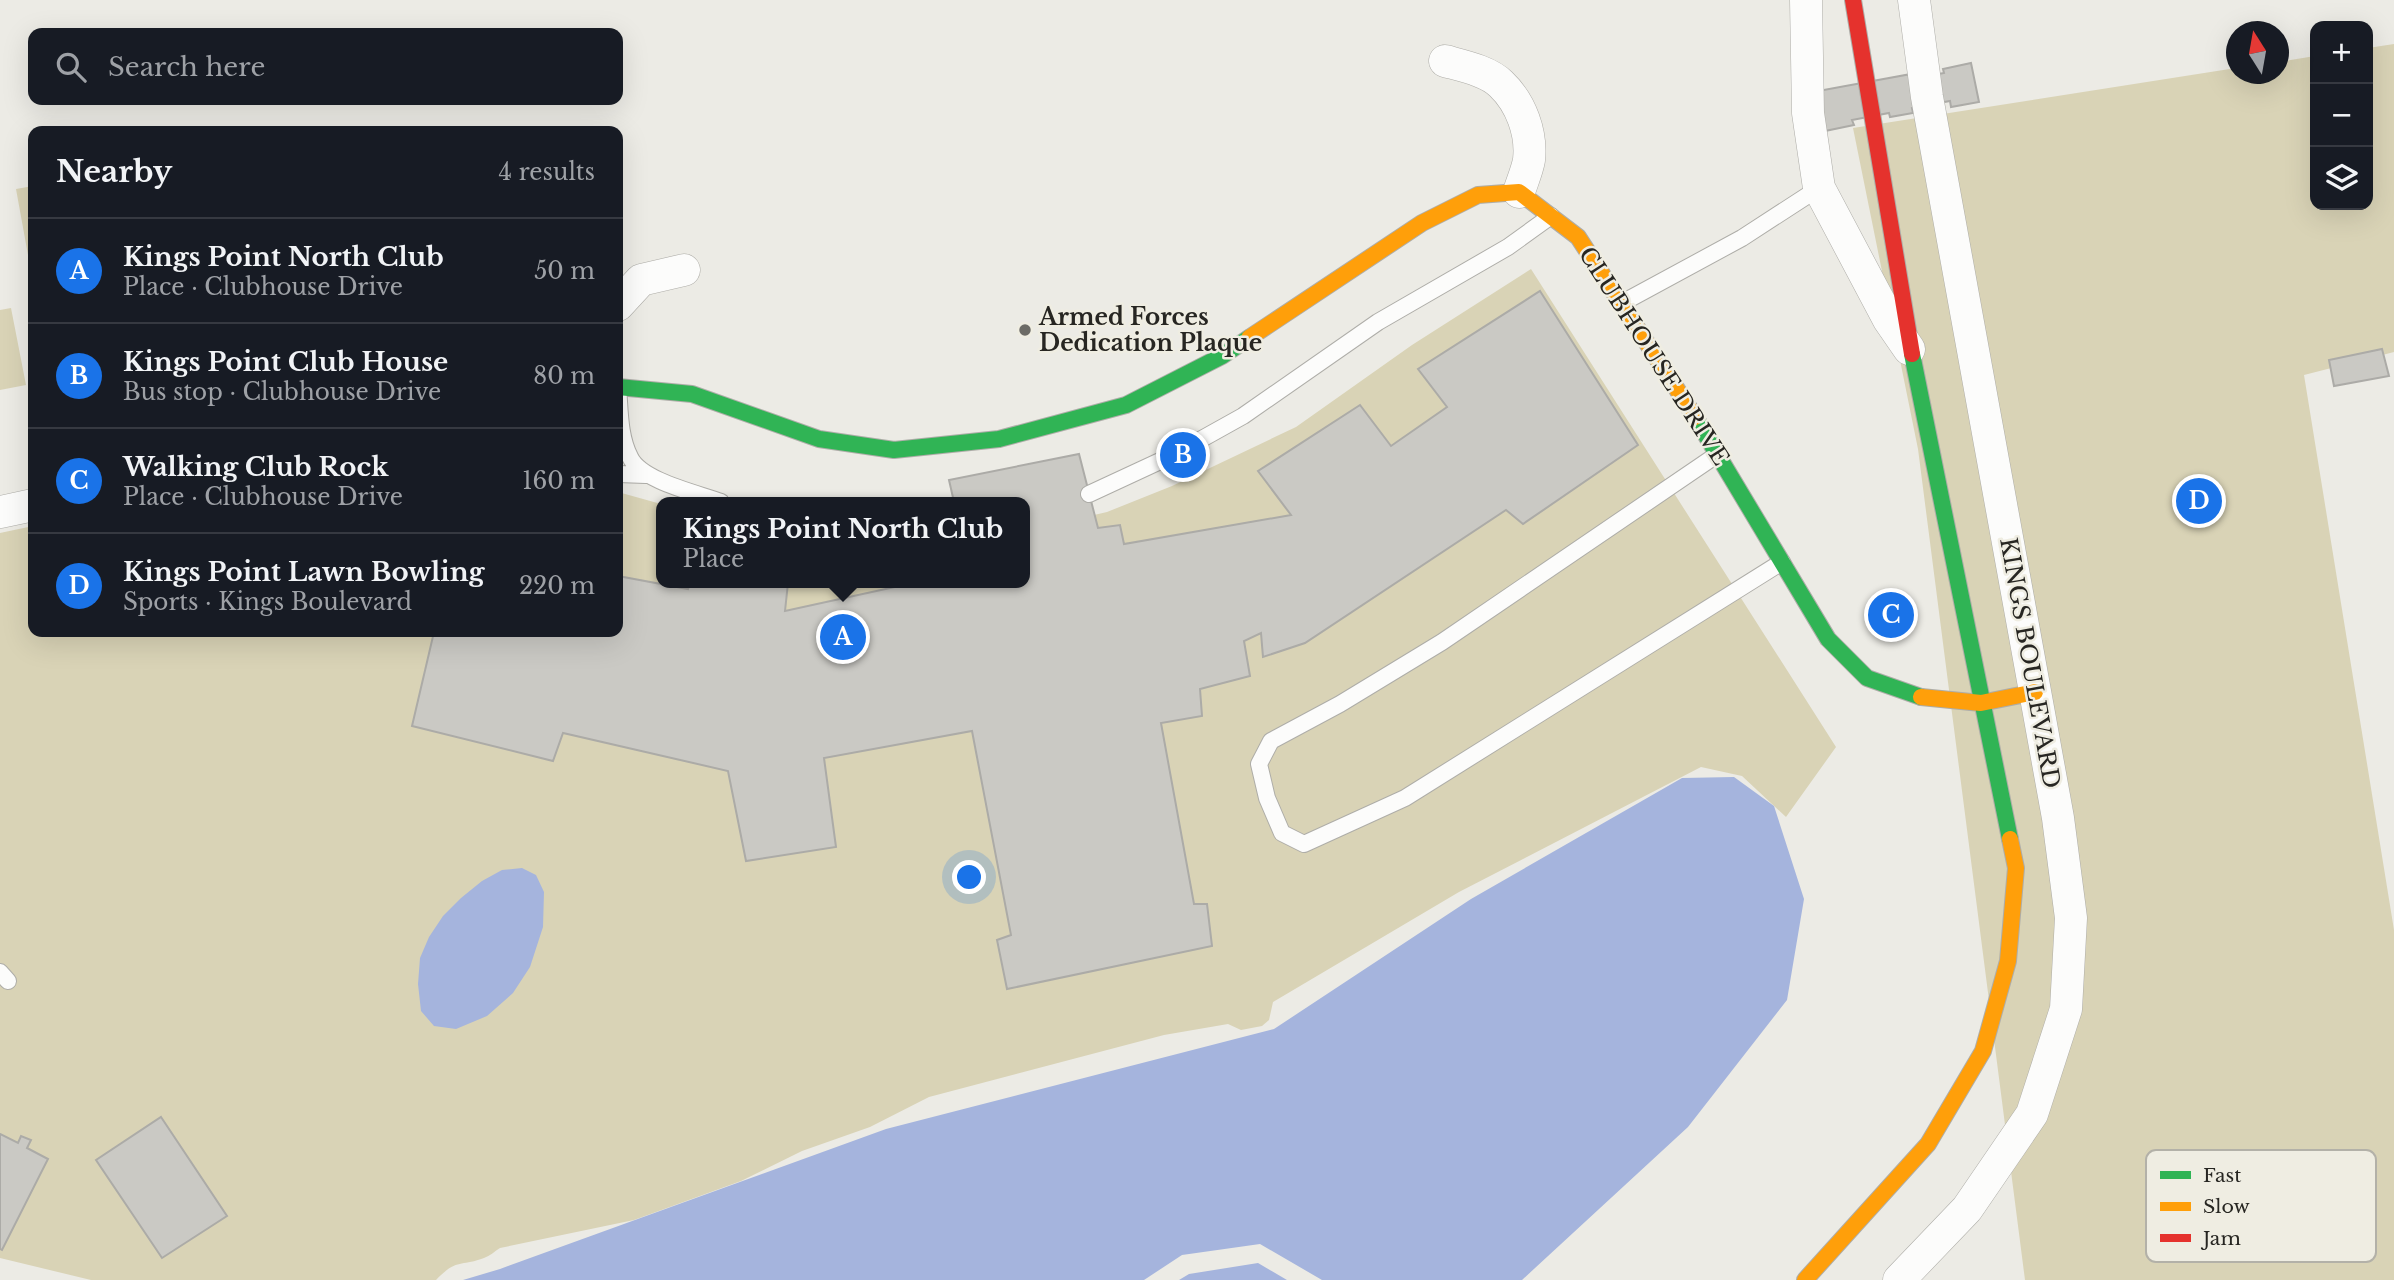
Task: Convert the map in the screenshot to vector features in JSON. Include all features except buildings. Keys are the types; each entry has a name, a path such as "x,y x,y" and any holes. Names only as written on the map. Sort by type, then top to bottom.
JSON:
{"street":[{"path":"1806,0 1808,113 1819,188 1889,320 1913,354"},
{"path":"1805,1280 1928,1144 1983,1051 2008,961 2016,868 1913,354 1853,0"},
{"name":"KINGS BOULEVARD","path":"1899,1280 1967,1209 2032,1114 2066,1009 2071,918 2058,818 1927,97 1914,0"},
{"path":"623,387 692,394 819,439 894,450 999,439 1126,405 1222,356 1422,223 1478,195 1518,192 1529,162 1529,137 1519,107 1500,83 1468,67 1445,61"},
{"name":"CLUBHOUSE DRIVE","path":"1518,192 1578,237 1718,454 1828,639 1867,678 1925,699 1982,703 2035,692"},
{"path":"623,300 641,280 684,270"},
{"path":"0,512 28,506"}],"lane":[{"path":"1621,303 1742,238 1819,188"},
{"path":"1089,494 1173,455 1243,416 1378,322 1508,247 1551,216"},
{"path":"623,434 630,458 646,475"},
{"path":"1718,454 1441,642 1340,704 1271,741 1259,764 1267,798 1283,833 1304,844 1405,798 1782,562"},
{"path":"623,474 646,475 707,497"}],"shaded area":[{"path":"2394,44 2394,352 2304,375 2394,930 2394,1280 2025,1280 1918,449 1853,128 2226,70 2226,84 2289,84 2289,60 2310,57 2310,210 2373,210 2373,47"},
{"path":"28,187 28,255 16,189"},
{"path":"1531,269 1836,747 1786,817 1742,776 1701,767 1459,892 1273,1002 1269,1020 1262,1026 1241,1030 1228,1024 1164,1035 929,1097 870,1127 802,1151 741,1181 634,1220 500,1248 484,1258 454,1266 436,1280 91,1280 0,1258 0,533 28,527 28,637 623,637 623,493 656,503 656,588 1030,588 1030,530 1107,512 1172,486 1296,427 1412,345"},
{"path":"11,308 26,385 0,390 0,310"}],"water":[{"path":"1734,777 1774,806 1804,899 1787,1000 1688,1127 1522,1280 1322,1280 1260,1244 1182,1255 1144,1280 463,1280 886,1129 1274,1029 1471,899 1682,778"},
{"path":"522,868 536,875 544,892 543,927 530,967 513,993 487,1016 456,1029 434,1026 421,1011 418,984 420,958 429,937 443,916 482,881 502,870"},
{"path":"1258,1263 1287,1280 1179,1280 1189,1274"}],"traffic: fast":[{"path":"623,387 692,394 819,439 894,450 999,439 1126,405 1222,356 1249,338"},
{"path":"1912,354 2010,839"},
{"path":"1695,417 1828,639 1867,678 1921,697"}],"traffic: slow":[{"path":"1249,338 1422,223 1478,195 1519,192 1578,237 1695,417"},
{"path":"1921,697 1981,703 2035,692"},
{"path":"1805,1280 1928,1144 1983,1051 2008,961 2016,868 2010,839"}],"traffic: jam":[{"path":"1853,0 1912,354"}],"place":[{"name":"Armed Forces Dedication Plaque","path":"1025,330"},
{"name":"Kings Point Club House","path":"1183,455"},
{"name":"Kings Point Lawn Bowling","path":"2199,501"},
{"name":"Walking Club Rock","path":"1891,615"},
{"name":"Kings Point North Club","path":"843,637"}]}
